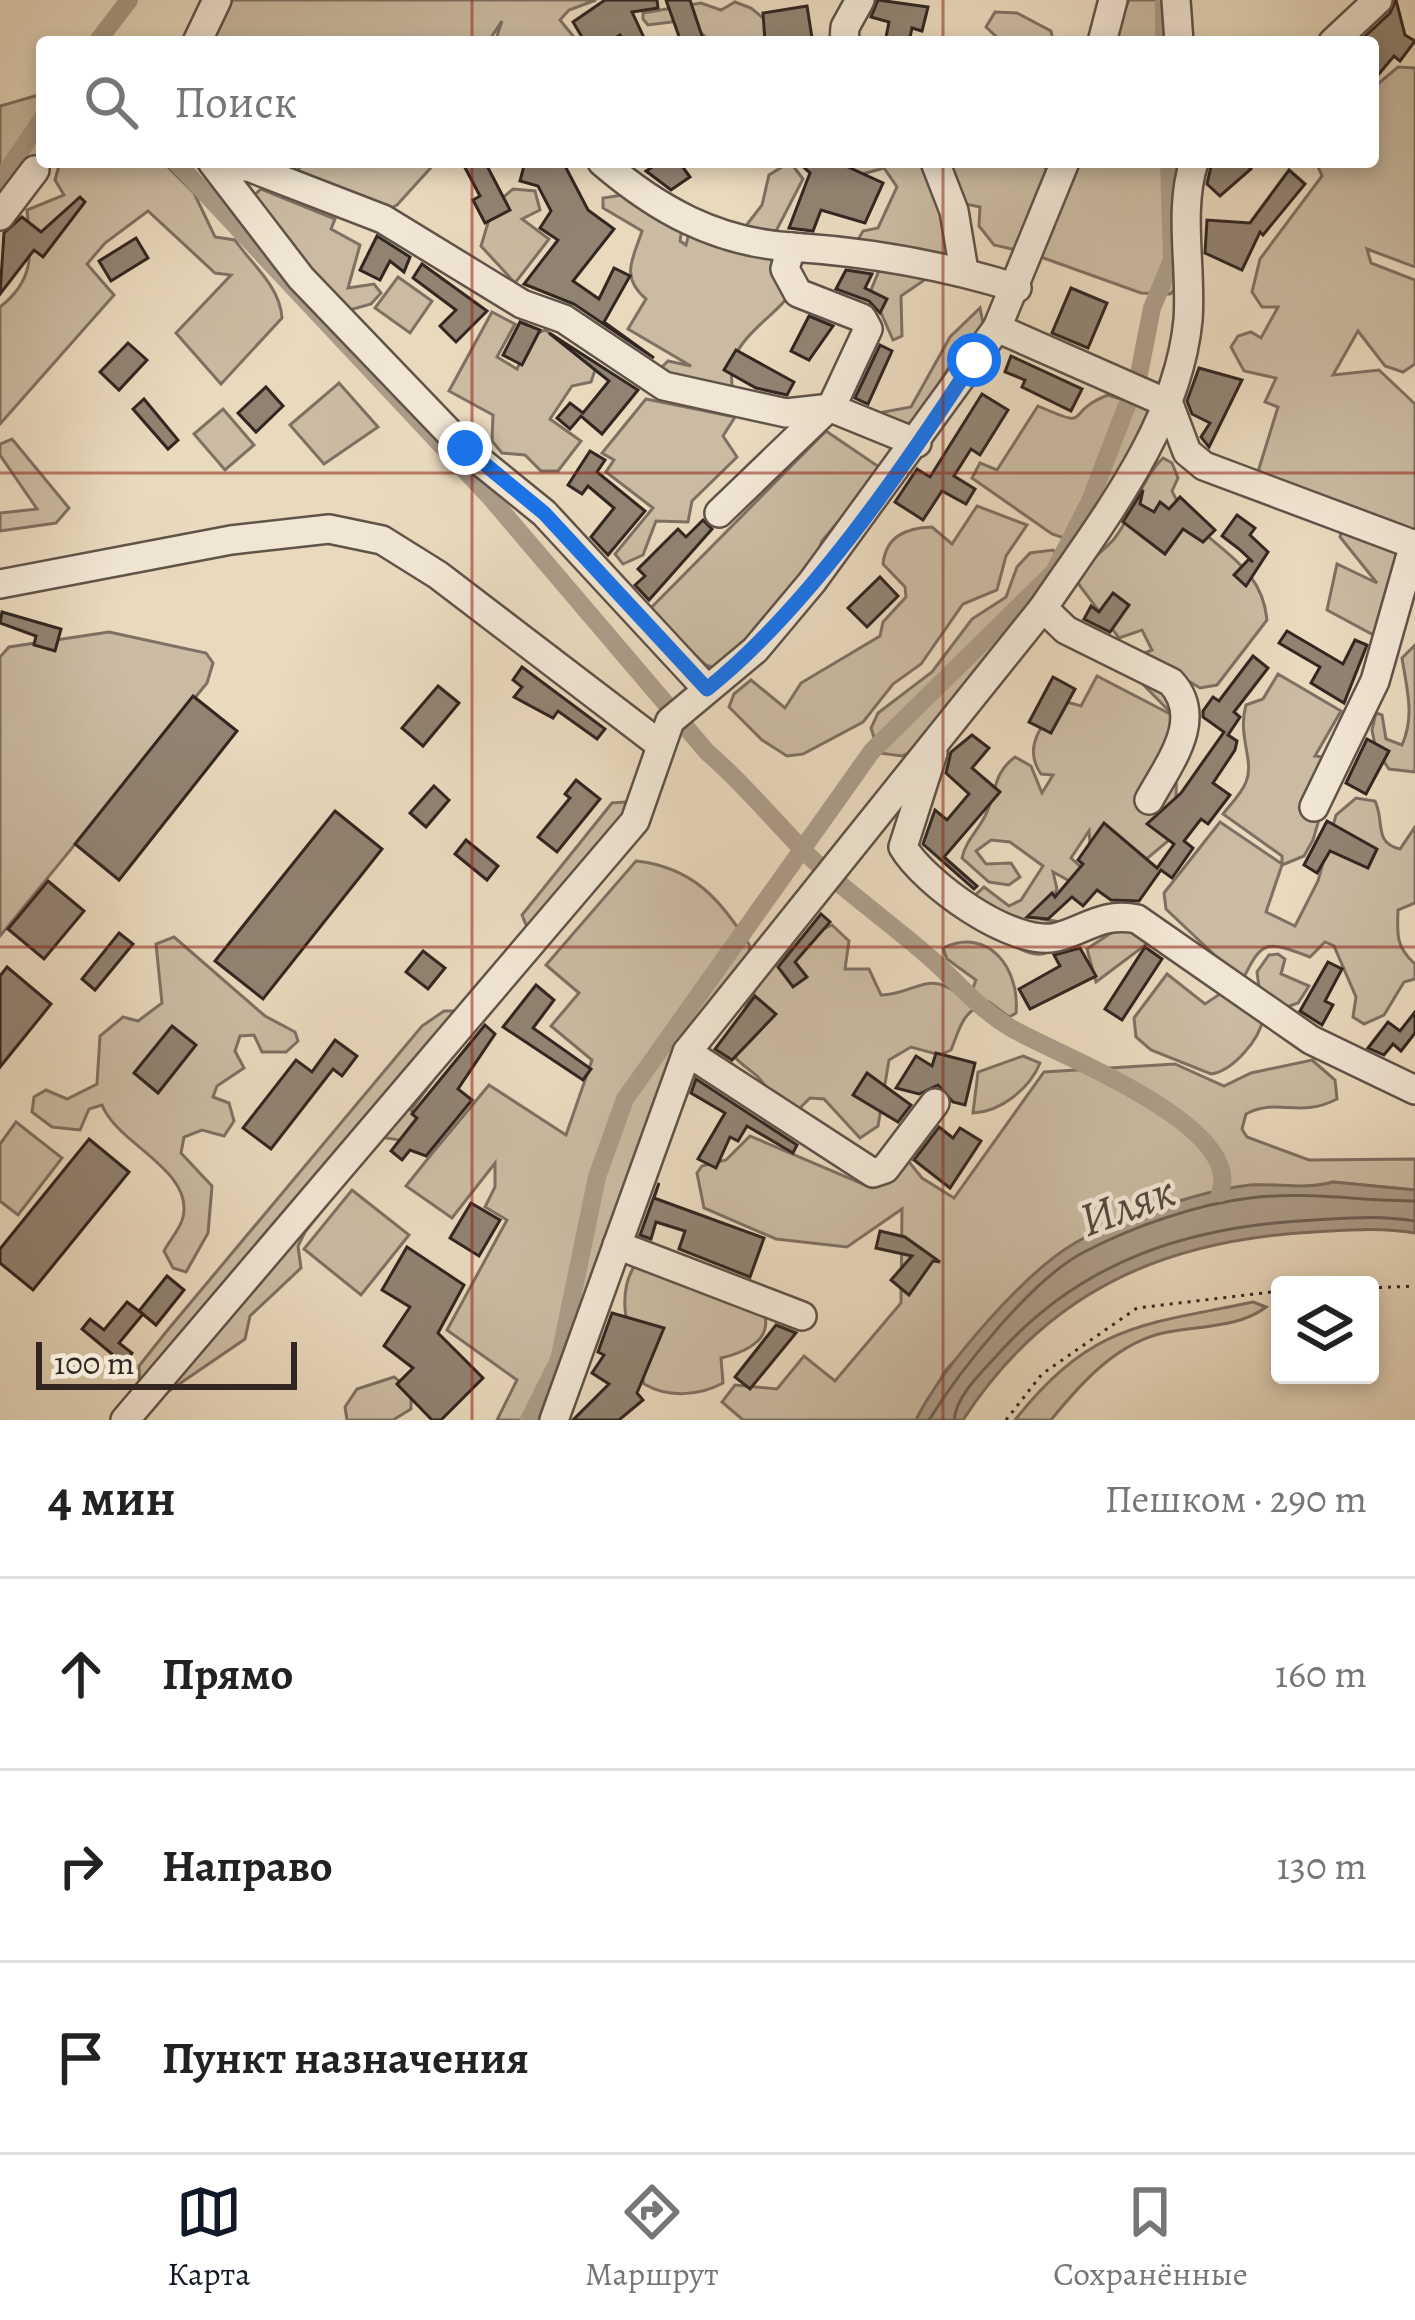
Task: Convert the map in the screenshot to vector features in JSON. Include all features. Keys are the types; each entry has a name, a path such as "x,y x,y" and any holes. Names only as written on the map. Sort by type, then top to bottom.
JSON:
{"street":[{"path":"200,36 217,0"},
{"path":"844,36 860,0"},
{"path":"1104,36 1113,0"},
{"path":"1176,0 1179,36"},
{"path":"1339,36 1378,0"},
{"path":"219,168 301,278 465,448 544,513 681,714"},
{"path":"251,168 383,220 522,304 564,320 664,386 786,413 829,409 917,442"},
{"path":"619,168 698,228 754,244 850,251 964,272 1017,288"},
{"path":"937,168 954,211 964,272"},
{"path":"125,1420 635,821 681,714 755,650 917,442 997,328 1063,168"},
{"path":"554,1420 687,1052 1043,608 1096,531 1169,404 1188,316 1188,188 1193,168"},
{"path":"0,216 35,170"},
{"path":"718,513 829,409 868,329 862,318 799,293 787,278 790,247"},
{"path":"997,328 1169,404"},
{"path":"1169,404 1187,452 1204,466 1414,544 1375,681 1314,807"},
{"path":"3,587 231,540 328,529 382,540 681,714"},
{"path":"1043,608 1066,630 1171,682 1180,692 1187,715 1183,737 1149,800"},
{"path":"940,731 903,847 998,930 1028,939 1057,937 1109,916 1137,920 1311,1040 1415,1090"},
{"path":"687,1052 873,1173 885,1168 935,1103"},
{"path":"617,1245 802,1316"},
{"path":"153,1388 158,1420"}],"path":[{"path":"1379,1288 1415,1286"},
{"path":"1006,1420 1042,1374 1137,1308 1271,1292"}],"shaded area":[{"path":"230,0 596,0 569,10 560,20 573,36 497,36 502,21 492,36 206,36"},
{"path":"1129,0 1170,0 1185,36 1114,36"},
{"path":"735,2 751,8 785,36 704,36 687,20 648,25 643,19 643,13 701,3 721,10"},
{"path":"995,12 1017,13 1051,31 1052,36 996,36 986,27"},
{"path":"1398,67 1415,68 1415,267 1367,249 1371,263 1415,280 1415,364 1403,372 1385,366 1358,331 1333,375 1379,370 1415,404 1415,544 1257,475 1278,407 1265,402 1276,378 1244,371 1231,347 1238,336 1251,332 1261,338 1278,307 1262,307 1252,292 1260,259 1322,176 1319,168 1379,168 1379,83"},
{"path":"36,96 36,160 0,207 0,106"},
{"path":"58,168 169,168 194,193 215,237 235,240 264,276 282,318 221,384 176,333 231,275 215,273 148,211 105,243 87,264 114,295 0,424 0,307 25,275 30,252 27,210 64,195 55,180"},
{"path":"300,168 431,168 397,205 378,215 294,174"},
{"path":"780,168 795,168 803,179 774,235 745,227 762,205 769,175"},
{"path":"843,168 884,168 848,178"},
{"path":"884,168 934,168 951,249 948,258 855,245 863,231 878,228 897,187"},
{"path":"943,168 1047,169 1050,179 1016,250 994,245 979,226 980,207 956,202"},
{"path":"1067,168 1190,168 1199,232 1191,266 1170,294 1141,293 1038,256"},
{"path":"261,189 335,219 331,229 360,245 348,288 374,284 381,293 371,304 350,310 328,298 253,196"},
{"path":"513,189 535,191 540,210 522,219 549,239 515,283 481,246 493,206"},
{"path":"635,193 682,229 680,241 686,245 689,233 777,257 796,286 742,344 735,357 733,391 688,389 661,368 668,361 691,366 628,329 646,299 631,274 642,231 603,208 603,198"},
{"path":"880,268 933,274 901,296 902,336 893,340 871,290"},
{"path":"398,277 432,301 410,333 375,308"},
{"path":"980,308 984,328 949,367 908,434 878,413 911,407 950,337"},
{"path":"492,312 515,324 497,357 517,369 532,336 545,330 597,364 591,382 572,386 550,419 581,441 558,471 541,471 525,455 502,453 492,441 493,415 449,391"},
{"path":"339,383 378,427 324,464 290,425"},
{"path":"1108,395 1160,411 1093,548 1052,534 972,478 980,463 997,470 1038,406 1073,418"},
{"path":"646,399 735,417 723,436 737,457 692,501 688,522 656,521 643,555 623,564 615,554 653,508 606,472 614,460 602,453"},
{"path":"223,409 254,445 225,470 194,434"},
{"path":"826,431 882,469 822,541 810,573 758,643 715,668 706,665 648,611"},
{"path":"12,439 69,508 56,523 0,531 0,513 37,509 0,455 0,444"},
{"path":"1163,458 1172,463 1178,478 1172,491 1183,510 1253,580 1267,620 1217,685 1200,688 1177,674 1176,813 1168,841 1114,886 1091,856 1089,831 1071,858 1084,870 1075,884 1053,872 1057,889 1042,919 1067,923 1063,932 1049,951 1028,952 1018,948 1023,941 971,899 984,887 1009,906 1021,900 1043,866 1010,842 991,840 976,851 986,864 1011,863 1020,877 1009,885 989,882 962,858 999,777 1015,757 1031,766 1042,793 1053,775 1041,774 1036,764 1037,736 1063,701 1081,706 1097,676 1174,716 1127,668 1132,658 1152,650 1142,630 1119,638 1077,582 1121,529"},
{"path":"977,506 1027,525 1006,556 997,590 963,604 921,664 893,684 863,722 803,754 787,756 762,740 729,707 734,694 751,680 785,708 801,683 880,636 883,622 906,597 905,587 883,564 893,540 914,529 932,527 952,544"},
{"path":"1342,530 1408,547 1381,639 1327,610 1337,564 1377,583 1340,537"},
{"path":"1053,550 1066,566 921,746 902,756 879,753 871,728 878,713 932,672 972,619 1006,597 1017,567 1030,553"},
{"path":"109,632 206,653 213,663 207,683 0,936 0,657 9,647"},
{"path":"1415,645 1415,772 1389,769 1376,750 1372,730 1376,713 1382,715 1386,739 1402,745 1409,713 1402,658"},
{"path":"1278,674 1341,711 1315,756 1323,757 1349,717 1313,840 1304,856 1282,865 1266,912 1295,926 1318,881 1336,815 1356,798 1375,801 1383,836 1392,846 1400,849 1415,827 1415,903 1398,910 1398,927 1401,946 1415,964 1415,979 1404,982 1384,1015 1364,1024 1353,1017 1356,997 1334,946 1325,942 1310,957 1267,947 1242,981 1166,909 1164,893 1220,822 1282,864 1282,856 1223,814 1248,774 1243,727 1246,705 1263,699"},
{"path":"625,802 632,809 630,843 557,933 529,932 522,915 612,803"},
{"path":"636,861 674,870 704,888 750,946 727,1018 680,1080 565,1420 497,1420 517,1380 447,1330 507,1220 485,1207 495,1187 495,1163 452,1218 406,1186 438,1146 381,1137 305,1232 298,1246 301,1268 250,1316 245,1339 169,1391 140,1390 139,1366 166,1332 422,1026 444,1011 456,1011 468,1034 411,1110 440,1144 489,1085 566,1135 592,1060 551,1026 579,993 546,965"},
{"path":"832,925 849,941 845,969 869,969 881,995 929,983 958,994 971,993 976,980 947,959 943,948 974,943 987,947 1007,967 1016,997 1016,1013 1009,1017 989,1002 973,1010 951,1050 940,1055 911,1047 889,1060 878,1126 860,1138 824,1099 810,1098 794,1114 786,1110 728,1047 766,974 793,948"},
{"path":"1123,925 1156,937 1096,982 1087,949"},
{"path":"174,937 265,1016 295,1032 298,1041 286,1052 262,1052 254,1035 240,1036 235,1051 244,1068 217,1086 213,1097 229,1103 234,1121 224,1136 202,1130 184,1137 181,1153 212,1186 208,1233 186,1272 173,1268 164,1251 183,1217 183,1200 166,1171 110,1119 102,1105 89,1109 80,1130 52,1127 32,1112 34,1097 46,1090 67,1099 97,1084 100,1036 123,1017 138,1021 162,1003 156,944"},
{"path":"1269,955 1285,959 1281,974 1309,986 1298,1003 1287,1007 1260,995 1257,972"},
{"path":"1167,974 1205,1004 1223,992 1263,1018 1251,1044 1228,1067 1211,1074 1151,1050 1136,1037 1134,1018"},
{"path":"1023,1056 1040,1063 1029,1081 1004,1103 973,1113 978,1072"},
{"path":"1312,1060 1335,1080 1337,1099 1311,1107 1257,1109 1246,1114 1242,1129 1247,1137 1309,1160 1415,1159 1415,1190 1333,1182 1311,1188 1253,1185 1162,1208 1075,1243 1013,1298 946,1370 916,1420 743,1420 722,1402 735,1385 777,1389 804,1356 835,1381 901,1303 902,1209 847,1247 776,1239 704,1208 697,1173 702,1166 726,1160 750,1136 872,1188 897,1160 910,1163 922,1178 954,1198 1044,1072 1175,1064 1224,1086 1251,1073"},
{"path":"16,1122 62,1158 18,1215 0,1201 0,1144"},
{"path":"352,1190 409,1235 361,1295 304,1249"},
{"path":"645,1253 656,1274 709,1295 724,1289 761,1304 763,1334 751,1347 721,1358 723,1383 684,1394 644,1384 625,1299 627,1283"},
{"path":"1253,1302 1266,1307 1232,1322 1168,1332 1133,1344 1088,1378 1051,1420 1015,1420 1042,1388 1094,1347 1149,1324"},
{"path":"394,1377 411,1390 411,1409 393,1420 347,1420 345,1407 357,1389"}],"water":[{"path":"1333,1182 1415,1190 1415,1233 1364,1230 1259,1237 1159,1261 1071,1306 1032,1337 963,1420 916,1420 944,1374 986,1323 1075,1243 1136,1215 1209,1193 1250,1185"}],"building":[{"path":"605,0 657,0 658,8 632,12 643,36 581,36 573,22"},
{"path":"666,0 690,0 702,36 679,36"},
{"path":"878,0 928,7 922,31 912,28 910,36 886,36 889,22 871,17"},
{"path":"1396,0 1405,35 1415,41 1400,61 1394,56 1379,74 1379,36 1365,36 1390,13"},
{"path":"807,6 812,36 765,36 763,13"},
{"path":"465,168 488,168 510,210 485,223 473,200 480,196"},
{"path":"523,168 566,168 588,210 614,229 573,281 599,299 614,268 630,276 604,322 654,358 574,304 524,284 558,240 540,228 551,211 538,186 520,181"},
{"path":"683,168 690,177 671,190 646,171"},
{"path":"805,168 850,168 883,183 865,223 821,210 813,231 789,228 810,173"},
{"path":"1211,168 1251,169 1220,196 1207,184"},
{"path":"1289,170 1305,184 1263,235 1260,232 1242,270 1205,253 1207,220 1250,223"},
{"path":"80,197 85,202 43,257 34,250 0,294 4,233 22,217 41,232"},
{"path":"377,236 410,257 404,272 390,261 380,280 360,270"},
{"path":"136,238 148,258 111,281 99,261"},
{"path":"422,264 487,311 456,342 440,326 456,310 413,278"},
{"path":"846,270 872,274 865,288 887,299 880,313 869,301 836,289"},
{"path":"1071,288 1107,303 1088,348 1052,333"},
{"path":"809,316 833,326 809,360 791,351"},
{"path":"520,322 540,330 522,365 503,355"},
{"path":"549,333 638,390 602,434 581,416 570,429 557,418 570,403 583,413 609,381"},
{"path":"128,343 147,360 119,390 100,372"},
{"path":"880,345 892,351 868,404 855,398"},
{"path":"736,350 794,382 787,395 756,388 724,370"},
{"path":"1011,356 1082,389 1071,411 1022,387 1025,380 1005,372"},
{"path":"1199,368 1242,380 1209,447 1201,437 1210,423 1192,414 1187,401"},
{"path":"266,387 283,406 256,432 238,413"},
{"path":"982,394 1008,410 980,455 971,449 954,476 975,489 966,504 942,491 923,520 895,502 917,469 930,477"},
{"path":"144,399 178,440 168,449 133,409"},
{"path":"590,451 605,460 597,472 645,511 608,555 591,537 614,508 588,486 582,494 568,485"},
{"path":"1143,490 1140,504 1154,512 1160,502 1169,509 1180,497 1215,530 1203,542 1183,529 1165,554 1123,522"},
{"path":"1237,515 1255,528 1250,535 1268,552 1246,586 1234,575 1249,559 1253,562 1222,536"},
{"path":"703,520 712,529 649,600 635,585 645,576 638,569 678,529 686,537"},
{"path":"880,577 898,596 867,627 848,608"},
{"path":"1113,593 1129,605 1110,632 1084,619 1091,606 1099,612"},
{"path":"2,612 61,629 55,651 34,645 36,636 0,623"},
{"path":"1287,631 1343,664 1355,640 1367,645 1344,703 1311,683 1320,667 1279,643"},
{"path":"1253,656 1268,668 1234,712 1240,717 1228,735 1237,741 1235,750 1213,783 1230,795 1208,824 1201,819 1184,841 1193,848 1172,878 1161,870 1139,901 1111,900 1097,890 1083,906 1072,897 1048,919 1027,917 1052,893 1055,897 1083,864 1078,860 1104,823 1157,868 1174,844 1147,824 1181,793 1224,732 1203,717 1203,711 1213,697 1219,701"},
{"path":"522,667 605,729 597,739 558,711 553,718 514,697 522,687 513,680"},
{"path":"1053,677 1075,689 1051,733 1029,722"},
{"path":"438,686 459,703 423,746 402,728"},
{"path":"193,696 237,731 119,880 75,844"},
{"path":"972,735 989,748 972,768 1000,792 944,857 977,886 974,889 923,844 935,810 947,820 969,794 946,773 951,752"},
{"path":"1367,739 1389,751 1366,794 1346,783"},
{"path":"576,780 600,799 557,852 538,837 570,798 565,794"},
{"path":"434,786 449,800 426,827 410,813"},
{"path":"335,811 382,849 263,999 215,961"},
{"path":"1327,821 1377,849 1368,868 1330,851 1317,873 1304,865"},
{"path":"466,840 498,866 487,880 455,854"},
{"path":"48,881 84,911 44,959 8,929"},
{"path":"821,914 830,922 795,962 807,977 793,987 778,967"},
{"path":"119,933 133,944 95,990 82,979"},
{"path":"1145,947 1162,959 1122,1020 1105,1009"},
{"path":"1080,948 1096,976 1030,1009 1019,989 1060,966 1054,955"},
{"path":"423,951 445,968 428,989 406,972"},
{"path":"1328,962 1342,969 1325,1001 1333,1005 1322,1025 1300,1011"},
{"path":"7,967 51,1004 0,1067 0,976"},
{"path":"536,985 554,1000 533,1028 591,1069 583,1080 503,1027"},
{"path":"755,996 776,1014 732,1060 715,1049"},
{"path":"1415,1012 1415,1033 1401,1051 1393,1044 1384,1055 1368,1048 1388,1022 1400,1031"},
{"path":"485,1025 495,1034 458,1089 472,1100 426,1156 410,1150 402,1160 391,1151 417,1118 412,1114"},
{"path":"172,1026 196,1045 158,1093 134,1073"},
{"path":"335,1040 357,1056 342,1076 333,1069 271,1149 243,1128 296,1060 312,1072"},
{"path":"936,1053 975,1063 965,1105 953,1102 938,1085 919,1094 896,1088 916,1056 932,1066"},
{"path":"867,1073 911,1105 898,1122 853,1095"},
{"path":"696,1079 797,1145 793,1153 747,1126 738,1141 730,1137 716,1168 698,1159 725,1113 691,1093"},
{"path":"939,1127 953,1138 960,1128 981,1141 950,1188 914,1160"},
{"path":"89,1139 129,1172 33,1290 0,1263 0,1249"},
{"path":"659,1183 654,1198 764,1238 750,1277 679,1249 685,1231 656,1222 651,1239 640,1235"},
{"path":"471,1203 500,1220 479,1256 450,1238"},
{"path":"880,1231 905,1237 940,1262 933,1261 909,1295 891,1280 912,1256 876,1248"},
{"path":"407,1247 464,1285 438,1333 483,1378 441,1420 432,1420 397,1384 413,1368 384,1346 410,1307 382,1290"},
{"path":"167,1276 184,1290 156,1325 139,1311"},
{"path":"127,1302 143,1314 119,1343 132,1353 124,1364 82,1329 90,1319 104,1330"},
{"path":"612,1313 664,1328 637,1393 643,1400 619,1420 573,1420 609,1384 592,1373 604,1355 598,1352"},
{"path":"776,1325 796,1333 750,1389 735,1377"}],"waterway":[{"path":"102,36 129,0"},
{"path":"1164,0 1164,36"},
{"path":"0,181 36,128"},
{"path":"182,168 489,496 707,752 802,849 999,1020 1177,1118 1205,1142 1220,1167 1220,1193"},
{"path":"529,1420 559,1360 597,1177 625,1099 872,751 1054,572 1090,501 1139,374 1152,308 1172,260 1169,168"}],"route":[{"path":"465,448 544,513 707,689 755,650 812,582 974,360"}],"water label":[{"name":"Иляк","path":"1127,1205"}]}
